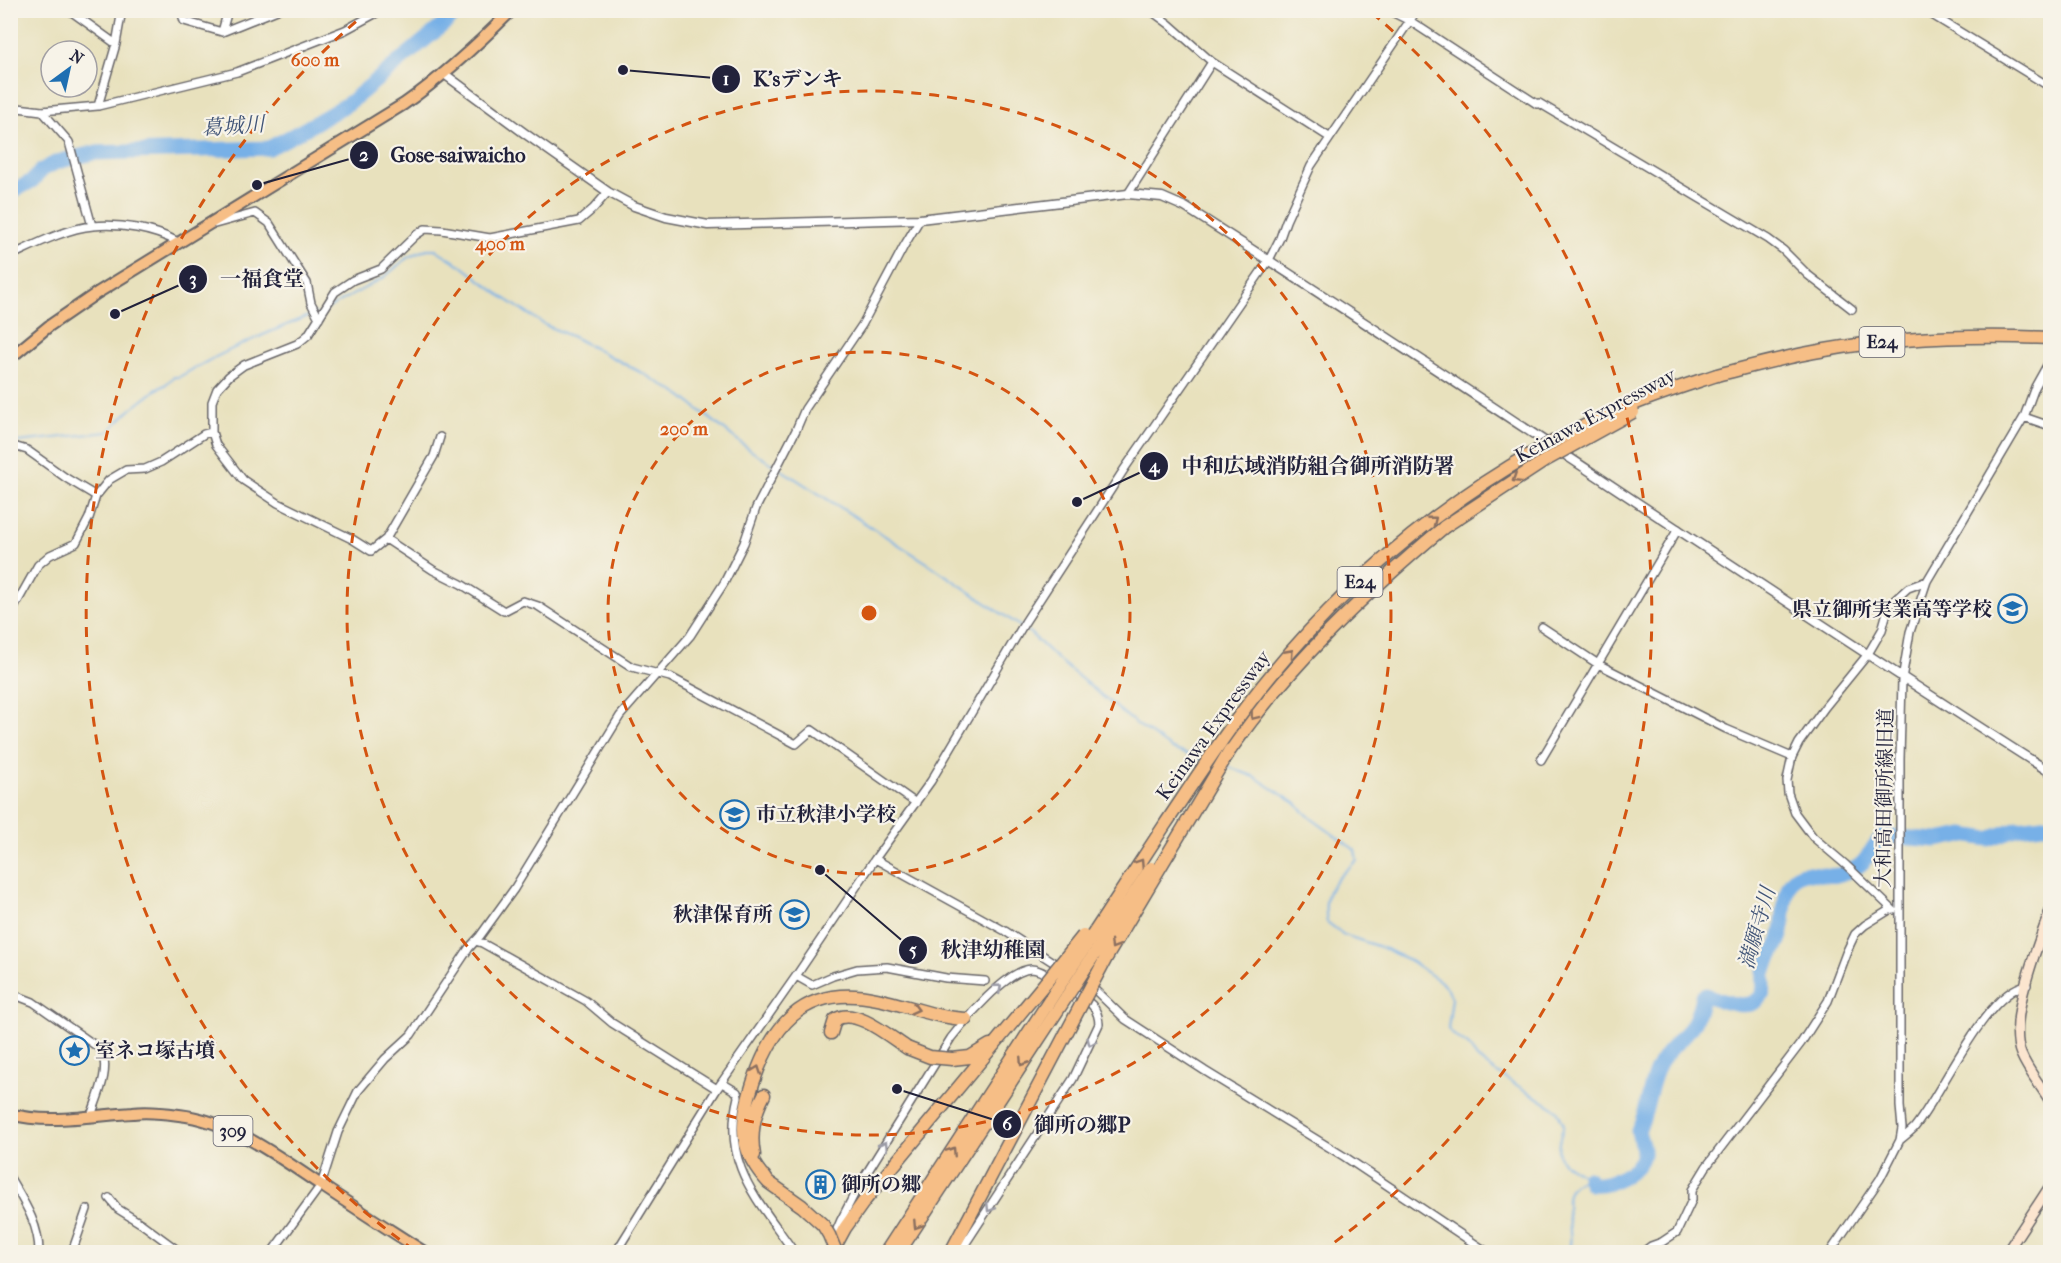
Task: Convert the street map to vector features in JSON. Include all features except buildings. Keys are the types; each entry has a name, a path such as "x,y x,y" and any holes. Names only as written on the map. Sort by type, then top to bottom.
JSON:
{"highway":[{"path":"10,358 72,310 178,242 404,104 475,46 512,10"},
{"name":"Keinawa Expressway","path":"899,1252 1097,918 1108,911 1243,711 1309,632 1344,596 1381,562 1456,502 1538,451 1628,406 1717,375 1824,350 1872,344 1962,337 2050,338"},
{"name":"Keinawa Expressway","path":"886,1252 1057,989 1253,717 1321,638 1383,579 1444,527 1530,471 1588,437 1640,409 1717,375"},
{"path":"951,1252 1106,958 1230,750"},
{"path":"878,999 859,1000 839,1009 830,1021 831,1033 835,1020 842,1016 851,1016 867,1022 907,1048 930,1057 952,1059 970,1057 1002,1035 1057,989"},
{"path":"832,1252 830,1234 823,1225 802,1206 768,1182 753,1164 745,1144 748,1098 769,1042 790,1017 820,999 853,995 878,999 947,1017 966,1019"},
{"path":"832,1252 845,1228 865,1200 1002,1035"},
{"path":"764,1095 757,1110 752,1142 756,1162 768,1182"},
{"name":"309","path":"10,1114 43,1118 136,1112 196,1118 248,1138 424,1252"}],"main road":[{"path":"2050,911 2034,955 2018,1017 2017,1034 2021,1054 2050,1101"},
{"path":"2007,1252 2050,1186"}],"street":[{"path":"69,10 116,44"},
{"path":"98,106 116,44 122,10"},
{"path":"183,10 184,21 222,32 277,10"},
{"path":"222,32 228,10"},
{"path":"10,108 42,111 98,106 237,72 345,30 382,10"},
{"path":"1150,10 1212,62 1329,137"},
{"path":"1388,10 1410,21 1537,104 1539,103 1768,239 1808,275 1852,309"},
{"path":"616,1252 719,1086 916,803 968,721 1025,622 1125,468 1269,260 1311,166 1417,10"},
{"path":"1924,10 2050,87"},
{"path":"1128,194 1212,62"},
{"path":"443,73 608,192 634,206 666,217 708,225 920,219 1128,194 1162,197 1185,207 1462,385 1868,654 1902,679 2050,772"},
{"path":"42,111 69,142 92,226"},
{"path":"441,437 434,456 387,539 371,551 352,539 278,503 243,480 216,445 212,432 212,402 217,389 229,376 244,366 297,344 308,335 335,292 353,279 381,269 416,235 425,230 442,230 490,238 579,221 608,192"},
{"path":"201,228 255,213 269,223 307,283 319,317"},
{"path":"272,1252 321,1185 338,1132 358,1091 385,1059 411,1035 475,941 514,890 620,716 690,636 724,583 744,543 756,507 805,409 862,325 920,219"},
{"path":"10,256 49,238 92,226 128,227 164,234 178,242"},
{"name":"大和高田御所線旧道","path":"1830,1252 1880,1179 1900,1140 1902,1128 1900,829 1902,679 1910,632 1927,581 2024,417 2035,387 2050,360"},
{"path":"2024,417 2050,426"},
{"path":"10,615 38,565 50,555 76,543 89,518 96,496 109,480 126,470 145,469 204,434 212,432"},
{"path":"10,445 27,450 96,496"},
{"path":"1541,760 1678,529"},
{"path":"387,539 433,570 461,584 504,611 523,601 538,606 632,666 670,677 796,744 812,730 916,803"},
{"path":"1900,914 1891,909 1846,865 1812,837 1795,813 1788,793 1787,780 1792,757 1825,707 1868,654 1882,630 1889,605 1908,588 1927,581"},
{"path":"1542,627 1598,664 1726,729 1792,757"},
{"path":"875,859 1005,931 1096,991 1125,1019 1345,1157 1487,1252"},
{"path":"1643,1252 1677,1232 1692,1200 1692,1190 1706,1167 1801,1043 1828,1001 1855,934 1891,909"},
{"path":"475,941 586,1001 612,1023 719,1086 737,1092 733,1134 740,1170 794,1252"},
{"path":"796,976 812,985 857,969 887,967 946,978 985,981"},
{"path":"832,1252 841,1220 858,1187 951,1038 966,1019 1004,983 1024,970 1033,969 1043,972 1090,1003 1099,1015 1099,1024 1072,1079 960,1252"},
{"path":"1900,1140 1914,1127 1980,1025 2005,994 2016,987 2026,985"},
{"path":"10,993 33,1002 102,1050 106,1069 91,1116"},
{"path":"10,1178 35,1226 39,1252"},
{"path":"109,1198 118,1209 180,1252"},
{"path":"72,1252 87,1209"}],"waterway":[{"name":"葛城川","path":"10,193 32,181 42,170 57,162 93,153 269,148 349,103 461,10"},
{"path":"327,309 383,278 407,258 427,249 435,249 545,325 573,337 680,395 750,450 775,466"},
{"path":"10,441 108,432 130,410 174,377 179,377 229,350 316,313"},
{"path":"780,469 929,564 1030,633 1057,659 1134,722 1172,749 1203,760"},
{"path":"1226,766 1255,777 1295,803 1312,819 1355,850 1357,860 1336,880 1328,893 1327,922 1344,935 1383,948 1409,960 1440,981 1452,998 1448,1029 1451,1033 1468,1045 1477,1058 1494,1071 1557,1110 1564,1125 1558,1146 1560,1158 1588,1178"},
{"name":"満願寺川","path":"1588,1178 1591,1184 1606,1183 1630,1172 1640,1161 1643,1151 1638,1130 1656,1072 1666,1055 1691,1027 1702,997 1706,995 1745,1005 1759,999 1764,990 1765,968 1782,932 1788,889 1790,883 1798,875 1809,873 1831,876 1852,870 1862,863 1885,836 1937,840 1963,835 1989,839 2018,828 2050,824"},
{"path":"1568,1252 1570,1232 1567,1199 1576,1183 1588,1178"}],"place":[{"name":"K'sデンキ","path":"623,70"},
{"name":"Gose-saiwaicho","path":"257,185"},
{"name":"一福食堂","path":"115,314"},
{"name":"中和広域消防組合御所消防署","path":"1077,502"},
{"name":"県立御所実業高等学校","path":"2013,609"},
{"name":"市立秋津小学校","path":"735,814"},
{"name":"秋津幼稚園","path":"820,870"},
{"name":"秋津保育所","path":"794,914"},
{"name":"室ネコ塚古墳","path":"74,1050"},
{"name":"御所の郷P","path":"897,1089"},
{"name":"御所の郷","path":"820,1184"}]}
